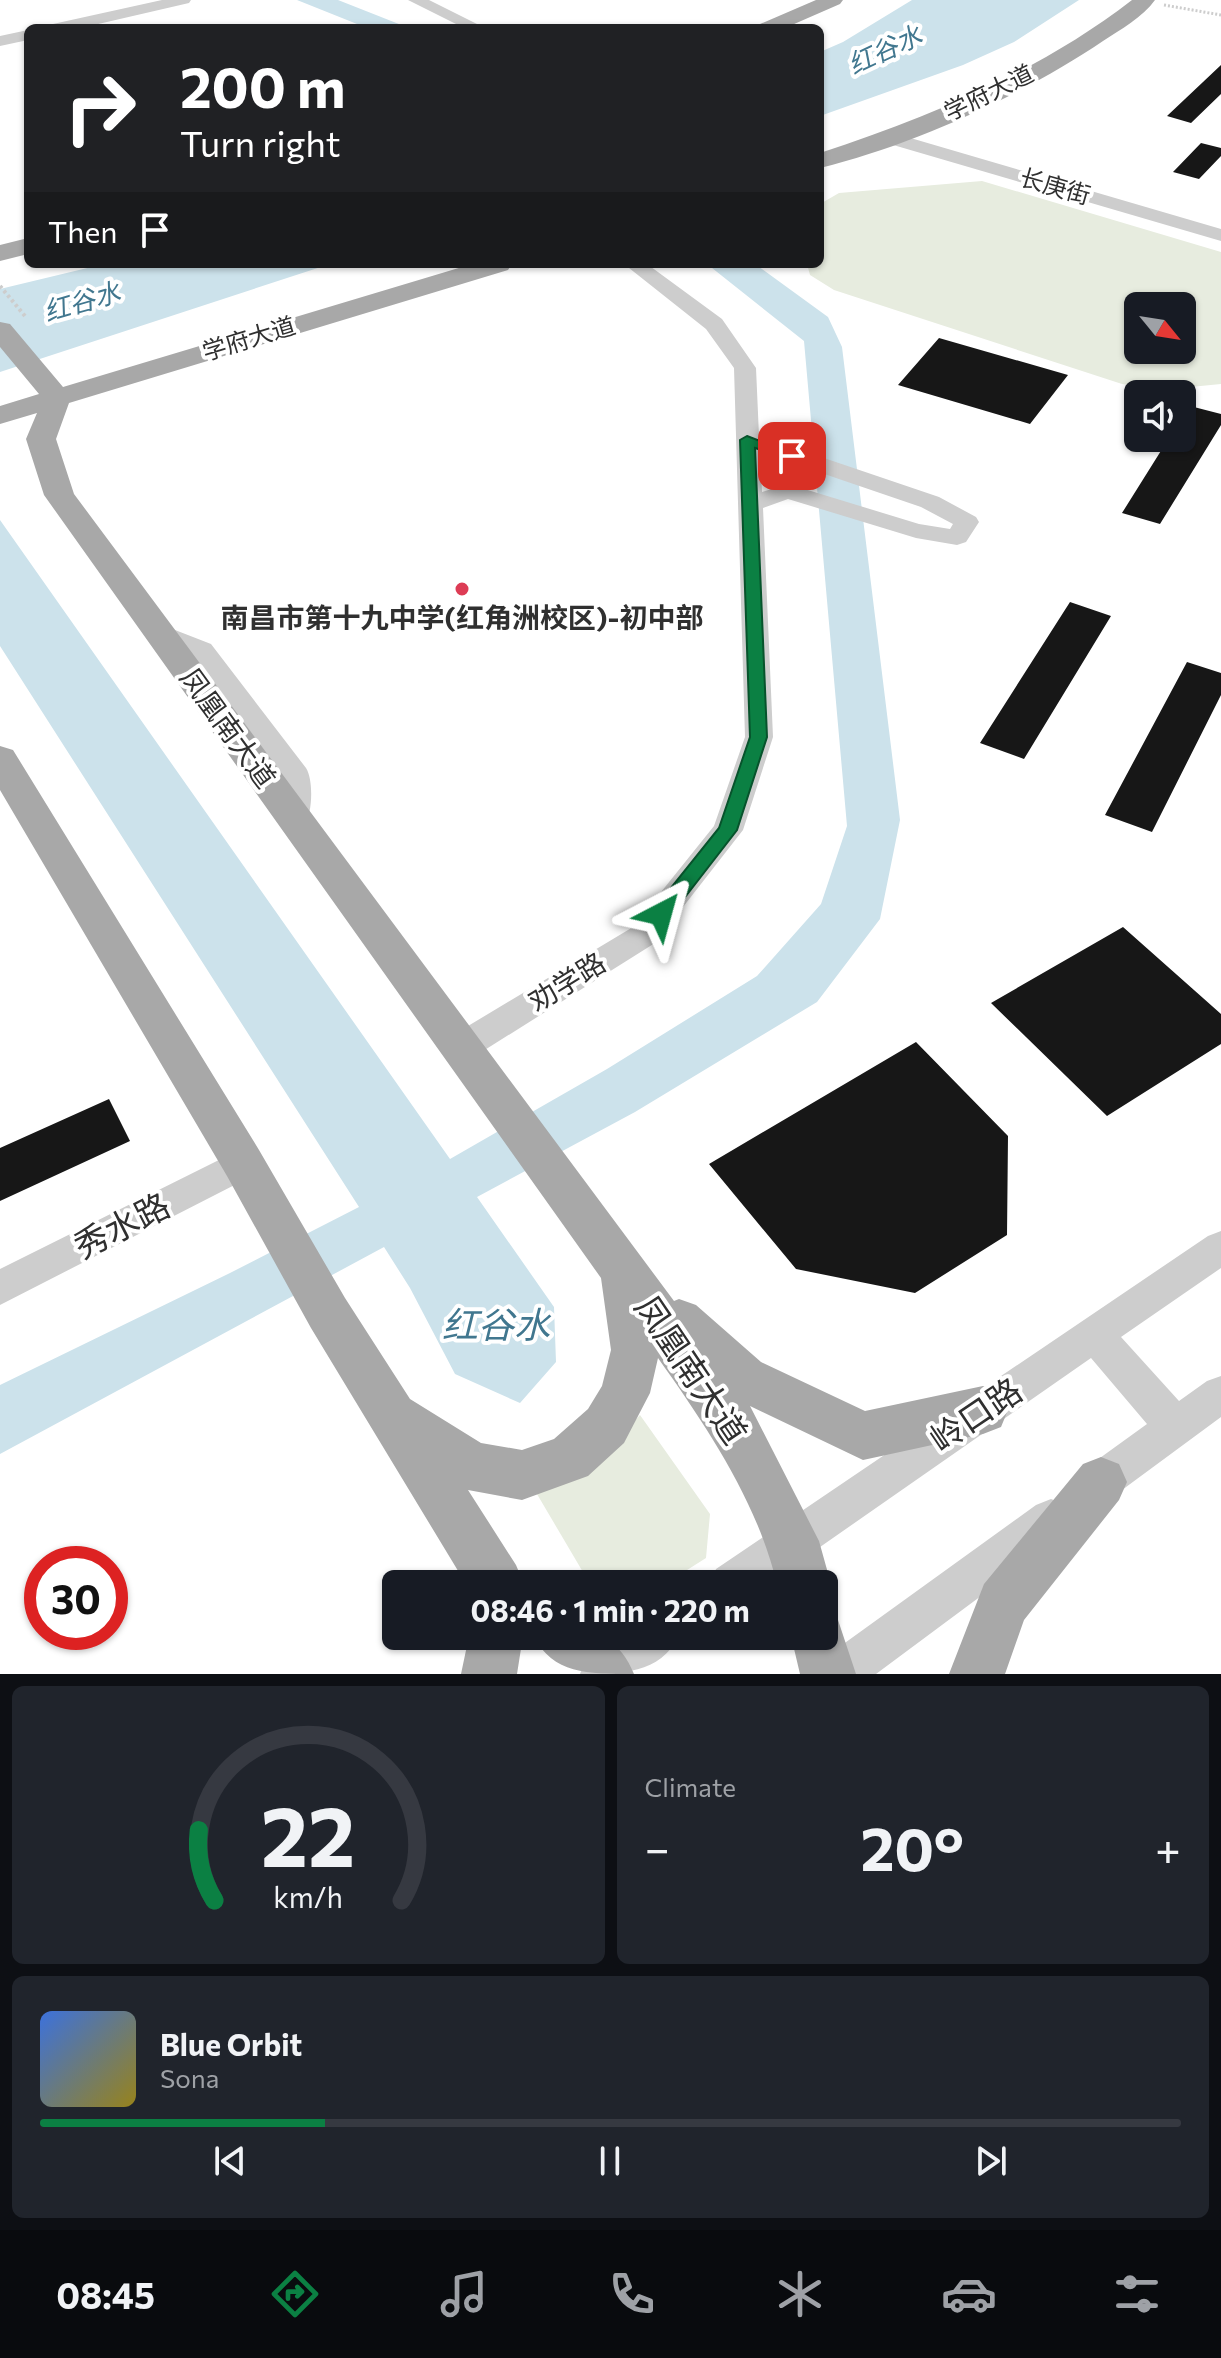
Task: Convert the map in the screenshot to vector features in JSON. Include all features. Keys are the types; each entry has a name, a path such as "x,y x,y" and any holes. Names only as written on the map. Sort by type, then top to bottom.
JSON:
{"main road":[{"path":"776,24 833,0"},
{"name":"学府大道","path":"824,160 890,138 1017,82 1116,24 1144,1"},
{"path":"0,253 24,247"},
{"name":"学府大道","path":"0,415 486,268"},
{"path":"0,330 57,398"},
{"name":"凤凰南大道","path":"57,398 41,439 59,495 728,1415 799,1562"},
{"path":"0,759 243,1163 328,1313 487,1570"},
{"path":"392,1412 471,1466 522,1475 570,1459 606,1426 625,1393 635,1350 623,1271"},
{"path":"623,1271 744,1378 863,1436 983,1410"},
{"path":"977,1674 1003,1603 1101,1482"},
{"path":"489,1674 493,1650"},
{"path":"576,1650 604,1674"},
{"path":"822,1650 828,1674"}],"street":[{"path":"77,24 183,0"},
{"path":"416,0 468,24"},
{"path":"0,41 24,36"},
{"name":"长庚街","path":"890,138 1221,235"},
{"name":"劝学路","path":"460,1048 644,935 728,830 759,737 750,504 755,443 745,368 714,324 639,268"},
{"path":"750,504 788,491 916,531 957,537 967,522 930,502 755,443"},
{"name":"秀水路","path":"0,1288 243,1163"},
{"name":"岭口路","path":"774,1570 799,1562 983,1410 1221,1247"},
{"path":"1094,1334 1176,1427"},
{"path":"840,1674 1221,1394"},
{"path":"604,1674 637,1650"}],"path":[{"path":"1144,1 1221,15"}],"shaded area":[{"path":"982,181 1221,252 1221,384 1196,386 1196,380 1124,380 1122,384 834,290 810,275 808,268 824,268 824,202 839,193"},
{"path":"640,1415 710,1514 706,1558 687,1570 582,1570 534,1489 604,1454"}],"water":[{"path":"297,0 338,0 399,24 357,24"},
{"name":"红谷水","path":"912,0 1079,0 1014,42 963,65 824,115 824,50"},
{"name":"红谷水","path":"87,268 318,268 0,372 0,289"},
{"name":"红谷水","path":"712,268 761,268 828,317 842,347 900,820 880,919 817,1002 635,1112 477,1197 554,1307 556,1362 520,1403 455,1374 410,1288 384,1247 0,1454 0,1385 359,1207 0,646 0,520 450,1159 607,1069 757,976 821,904 847,826 804,341"}],"building":[{"path":"1221,65 1221,94 1191,123 1167,116"},
{"path":"1201,143 1221,148 1221,156 1199,179 1173,172"},
{"path":"939,338 1068,375 1030,424 898,385"},
{"path":"1196,408 1221,414 1221,425 1160,524 1122,513 1160,452 1196,452"},
{"path":"1070,602 1111,616 1024,759 980,743"},
{"path":"1187,662 1221,673 1221,695 1152,832 1105,815"},
{"path":"1123,927 1221,1014 1221,1044 1107,1116 991,1003"},
{"path":"916,1042 1008,1136 1007,1235 915,1293 796,1269 709,1164"},
{"path":"109,1099 130,1141 0,1201 0,1148"}],"place":[{"name":"南昌市第十九中学(红角洲校区)-初中部","path":"462,589"}],"route":[{"path":"661,914 728,830 759,737 747,440 792,456"}]}
